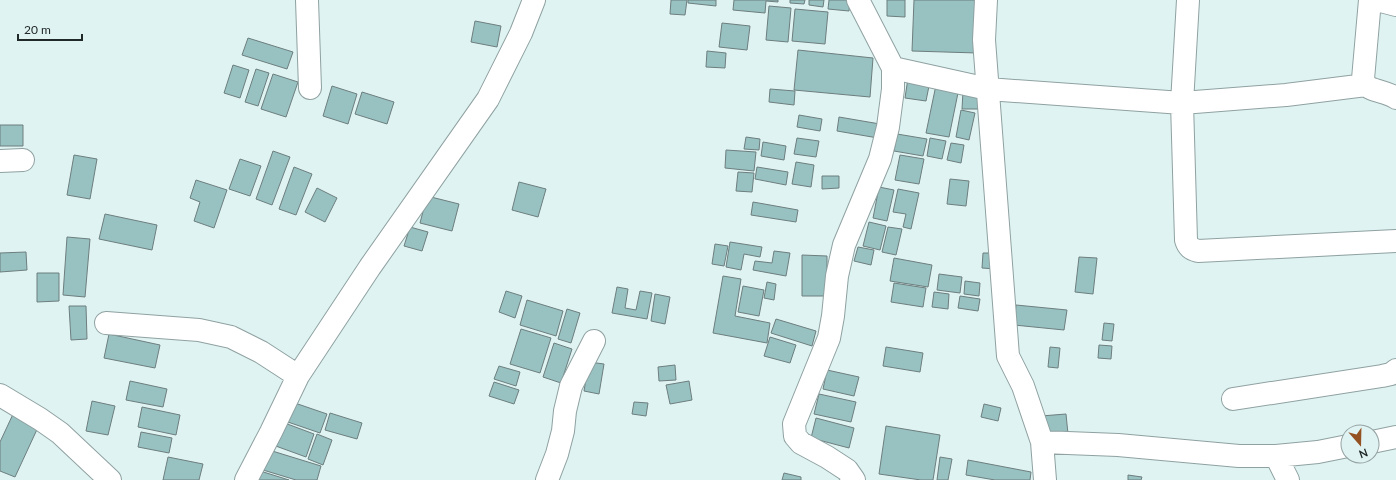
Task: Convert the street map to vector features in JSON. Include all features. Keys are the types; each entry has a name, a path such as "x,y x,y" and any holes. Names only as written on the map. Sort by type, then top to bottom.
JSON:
{"street":[{"path":"307,0 310,88"},
{"path":"246,480 298,376 370,267 488,99 521,33 534,0"},
{"path":"854,480 847,470 801,443 795,436 794,424 829,338 834,316 837,276 844,245 877,165 887,133 893,89 893,68 858,0"},
{"path":"986,0 984,40 1008,356 1022,386 1042,442 1045,480"},
{"path":"1188,0 1182,103 1187,245 1191,249 1198,251 1396,241"},
{"path":"1366,85 1362,75 1370,0"},
{"path":"1377,0 1396,5"},
{"path":"893,68 988,89 1182,103 1286,95 1366,85 1388,93 1396,98"},
{"path":"0,161 23,160"},
{"path":"106,323 199,330 231,337 261,352 298,376"},
{"path":"548,480 557,454 565,411 572,386 594,341"},
{"path":"1232,399 1382,376 1391,374 1396,370"},
{"path":"0,395 60,433 110,480"},
{"path":"1380,441 1395,440"},
{"path":"1042,442 1118,445 1239,456 1276,456 1318,452 1340,448"},
{"path":"1276,456 1288,480"}],"building":[{"path":"671,0 687,0 685,15 670,14"},
{"path":"688,0 716,0 716,6 688,3"},
{"path":"734,0 778,0 778,2 766,1 765,13 733,10"},
{"path":"790,0 805,0 804,4 790,3"},
{"path":"809,0 824,0 823,7 809,5"},
{"path":"829,0 850,0 849,11 828,9"},
{"path":"887,0 905,0 905,17 887,16"},
{"path":"914,0 979,0 977,53 912,51"},
{"path":"769,6 791,8 788,42 766,40"},
{"path":"795,9 828,12 825,44 792,41"},
{"path":"475,21 501,26 497,47 471,42"},
{"path":"722,23 750,26 747,50 719,47"},
{"path":"248,38 293,52 287,69 242,55"},
{"path":"798,50 873,58 870,97 794,90"},
{"path":"707,51 726,53 725,68 706,67"},
{"path":"233,65 249,70 240,98 224,93"},
{"path":"256,69 269,73 258,106 245,102"},
{"path":"273,74 298,82 286,117 261,109"},
{"path":"908,78 930,81 926,101 905,98"},
{"path":"936,85 959,88 949,137 926,133"},
{"path":"332,86 357,94 348,124 323,116"},
{"path":"770,89 795,91 794,105 769,102"},
{"path":"963,91 980,92 980,109 962,109"},
{"path":"362,92 394,102 387,124 355,114"},
{"path":"961,110 975,113 969,140 956,137"},
{"path":"799,115 822,119 820,131 797,127"},
{"path":"839,117 880,124 878,138 837,131"},
{"path":"0,125 23,125 23,146 0,146"},
{"path":"897,134 927,139 923,156 894,151"},
{"path":"746,137 760,139 759,150 744,149"},
{"path":"797,138 819,141 816,157 794,154"},
{"path":"930,138 946,141 942,159 927,156"},
{"path":"763,142 786,146 784,160 761,156"},
{"path":"951,143 964,145 961,163 947,160"},
{"path":"726,150 756,152 754,171 725,168"},
{"path":"273,151 290,157 272,205 256,199"},
{"path":"74,155 97,159 90,199 67,195"},
{"path":"900,155 924,159 919,184 895,180"},
{"path":"240,159 261,166 250,196 229,189"},
{"path":"796,162 814,165 811,187 792,184"},
{"path":"294,167 312,174 296,215 279,209"},
{"path":"757,167 788,172 786,185 755,179"},
{"path":"738,172 754,173 752,192 736,191"},
{"path":"822,176 839,176 839,188 822,189"},
{"path":"950,179 969,181 966,206 947,204"},
{"path":"196,180 227,190 214,228 194,221 200,202 190,198"},
{"path":"519,182 546,189 538,217 512,210"},
{"path":"879,187 894,190 887,221 873,218"},
{"path":"317,188 337,198 325,222 305,212"},
{"path":"898,189 919,193 911,229 903,227 906,214 893,212"},
{"path":"427,196 459,204 452,231 420,223"},
{"path":"753,202 798,210 796,222 751,215"},
{"path":"105,214 157,225 152,250 99,239"},
{"path":"869,222 886,226 880,250 863,246"},
{"path":"410,227 428,232 422,251 404,246"},
{"path":"888,227 902,229 896,255 882,252"},
{"path":"67,237 90,239 85,297 63,295"},
{"path":"730,242 762,247 760,257 744,254 741,270 726,267"},
{"path":"715,244 728,246 724,266 712,264"},
{"path":"858,247 874,250 871,265 854,261"},
{"path":"774,251 790,253 786,276 753,270 755,261 772,263"},
{"path":"26,252 27,270 0,272 0,253"},
{"path":"983,253 996,253 996,269 982,268"},
{"path":"802,255 827,256 827,296 802,296"},
{"path":"1079,257 1097,258 1093,294 1075,292"},
{"path":"894,258 932,265 928,287 890,281"},
{"path":"37,273 59,273 59,301 37,302"},
{"path":"939,274 962,277 960,293 937,290"},
{"path":"723,276 741,279 735,316 770,323 767,343 713,333"},
{"path":"965,281 980,283 979,296 964,294"},
{"path":"767,282 776,284 774,300 764,298"},
{"path":"894,283 926,288 923,307 891,302"},
{"path":"743,286 764,290 759,316 738,312"},
{"path":"617,287 628,289 625,308 636,310 640,291 652,293 647,319 612,313"},
{"path":"506,291 522,296 515,318 499,312"},
{"path":"934,292 949,294 948,309 932,307"},
{"path":"655,294 670,297 665,324 651,321"},
{"path":"960,296 980,299 978,311 958,308"},
{"path":"527,300 563,311 556,336 520,325"},
{"path":"1016,305 1067,310 1064,330 1014,325"},
{"path":"69,306 86,306 87,339 71,340"},
{"path":"567,309 580,313 571,343 558,339"},
{"path":"776,319 816,331 812,346 771,333"},
{"path":"1104,323 1114,324 1112,341 1102,340"},
{"path":"521,329 551,338 540,373 510,364"},
{"path":"109,334 160,345 155,368 104,358"},
{"path":"770,337 796,345 790,363 764,356"},
{"path":"554,343 572,349 561,383 543,377"},
{"path":"1099,345 1112,346 1111,359 1098,358"},
{"path":"886,347 923,353 920,372 883,366"},
{"path":"1050,347 1060,348 1058,368 1048,367"},
{"path":"589,362 604,364 599,394 584,391"},
{"path":"675,365 676,380 659,381 658,367"},
{"path":"499,366 520,372 516,386 494,379"},
{"path":"827,370 859,377 854,396 823,389"},
{"path":"130,381 167,389 163,407 126,400"},
{"path":"689,381 692,400 670,404 666,385"},
{"path":"494,382 519,390 514,404 489,396"},
{"path":"819,394 856,402 851,422 814,414"},
{"path":"92,401 115,406 108,435 86,431"},
{"path":"289,401 327,414 320,433 282,420"},
{"path":"634,402 648,403 646,416 632,414"},
{"path":"984,404 1001,408 998,421 981,417"},
{"path":"142,407 180,415 176,435 138,427"},
{"path":"14,412 40,423 15,477 0,471 0,442"},
{"path":"330,413 362,423 357,439 325,430"},
{"path":"1066,414 1068,434 1043,436 1041,416"},
{"path":"816,418 854,428 849,448 811,438"},
{"path":"282,422 314,434 306,457 273,445"},
{"path":"886,426 940,435 933,480 921,480 879,474"},
{"path":"141,432 172,438 169,453 138,447"},
{"path":"317,434 332,440 323,465 308,459"},
{"path":"269,450 321,466 317,480 296,480 263,470"},
{"path":"168,457 203,464 199,480 163,480"},
{"path":"940,457 952,459 948,480 937,480"},
{"path":"968,460 1031,472 1030,480 995,480 966,475"},
{"path":"257,470 289,480 254,480"},
{"path":"784,473 801,477 801,480 782,480"},
{"path":"1128,475 1142,477 1141,480 1128,480"}]}
